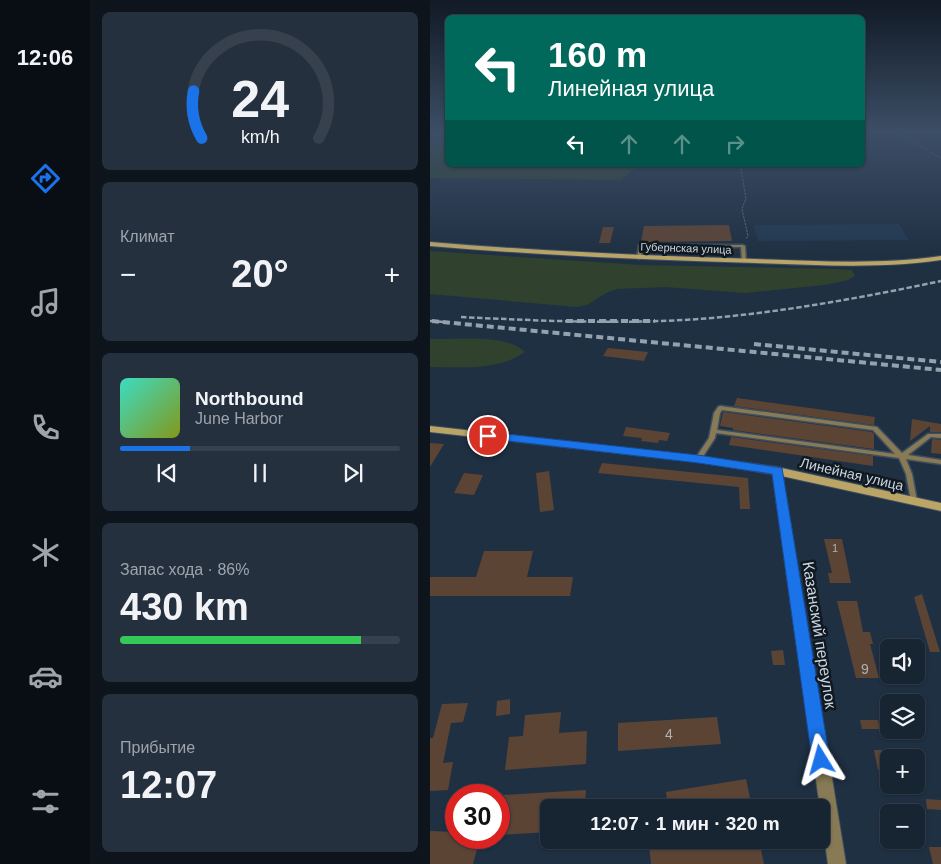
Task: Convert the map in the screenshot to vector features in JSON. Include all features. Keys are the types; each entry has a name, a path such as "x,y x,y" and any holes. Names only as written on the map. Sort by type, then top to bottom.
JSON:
{"main road":[{"name":"Губернская улица","path":"430,244 556,254 744,261 866,264 899,263 941,258"},
{"name":"Линейная улица","path":"430,429 698,459 777,471 941,507"}],"street":[{"name":"Казанский переулок","path":"777,471 837,864"}],"lane":[{"path":"639,258 641,246 743,246 744,261"},
{"path":"698,459 712,438 717,413 720,408 875,428 902,457 909,474 914,501"},
{"path":"713,431 941,462"},
{"path":"902,457 930,435 941,436"}],"path":[{"path":"742,173 746,198 742,209 748,236 743,246"}],"shaded area":[{"path":"899,224 909,240 758,241 754,225"}],"green space":[{"path":"430,173 629,173 621,180 430,178"},
{"path":"430,251 641,265 837,269 852,270 855,276 848,280 825,285 745,293 665,287 617,289 606,293 587,305 577,307 430,294"},
{"path":"430,339 493,340 506,342 525,352 503,362 479,367 430,367"}],"building":[{"path":"729,225 732,241 641,242 644,226"},
{"path":"603,227 614,227 610,243 599,243"},
{"path":"608,348 648,352 644,361 603,356"},
{"path":"737,398 875,417 874,425 734,406"},
{"path":"723,412 872,432 874,434 874,449 733,430 733,428 720,426"},
{"path":"912,419 941,424 941,432 930,432 930,426 910,441"},
{"path":"626,427 670,433 667,441 659,440 658,443 641,441 642,438 623,436"},
{"path":"731,437 873,456 873,466 729,445"},
{"path":"932,439 941,440 941,454 931,453"},
{"path":"430,443 444,444 430,467"},
{"path":"602,463 748,478 750,509 740,509 739,487 598,473"},
{"path":"549,471 554,510 540,512 536,473"},
{"path":"464,473 483,475 474,495 454,493"},
{"path":"824,539 842,539 851,583 830,583 828,573 832,573"},
{"path":"484,551 533,551 527,577 573,577 570,596 430,596 430,577 476,577"},
{"path":"922,594 940,652 930,652 914,597"},
{"path":"837,601 857,601 863,632 870,632 873,644 870,644 879,678 856,678"},
{"path":"783,650 785,665 773,665 771,651"},
{"path":"510,699 510,714 496,716 497,701"},
{"path":"468,703 463,722 451,723 443,763 453,762 449,784 445,784 445,790 430,791 430,738 433,738 442,704"},
{"path":"561,712 559,733 587,731 586,764 505,770 509,737 523,736 525,715"},
{"path":"717,717 721,744 618,751 618,723"},
{"path":"860,720 878,720 880,729 862,729"},
{"path":"874,750 880,750 880,770 878,770"},
{"path":"746,779 750,799 667,799 666,792"},
{"path":"586,790 586,799 540,799 540,833 510,834 510,795"},
{"path":"926,799 941,800 941,810 927,809"},
{"path":"430,831 445,832 445,849 477,849 473,864 430,864"},
{"path":"929,847 941,847 941,864 933,864"},
{"path":"649,849 761,849 764,864 651,864"}],"railway":[{"path":"649,321 712,318 770,312 884,293 941,281"},
{"path":"461,317 555,321 649,321"},
{"path":"430,321 437,321"},
{"path":"432,321 437,321"},
{"path":"437,321 445,322"},
{"path":"437,321 941,370"},
{"path":"566,321 649,321"},
{"path":"649,321 655,321"},
{"path":"754,344 941,362"}],"route":[{"path":"488,436 698,459 777,471 821,760"}]}
